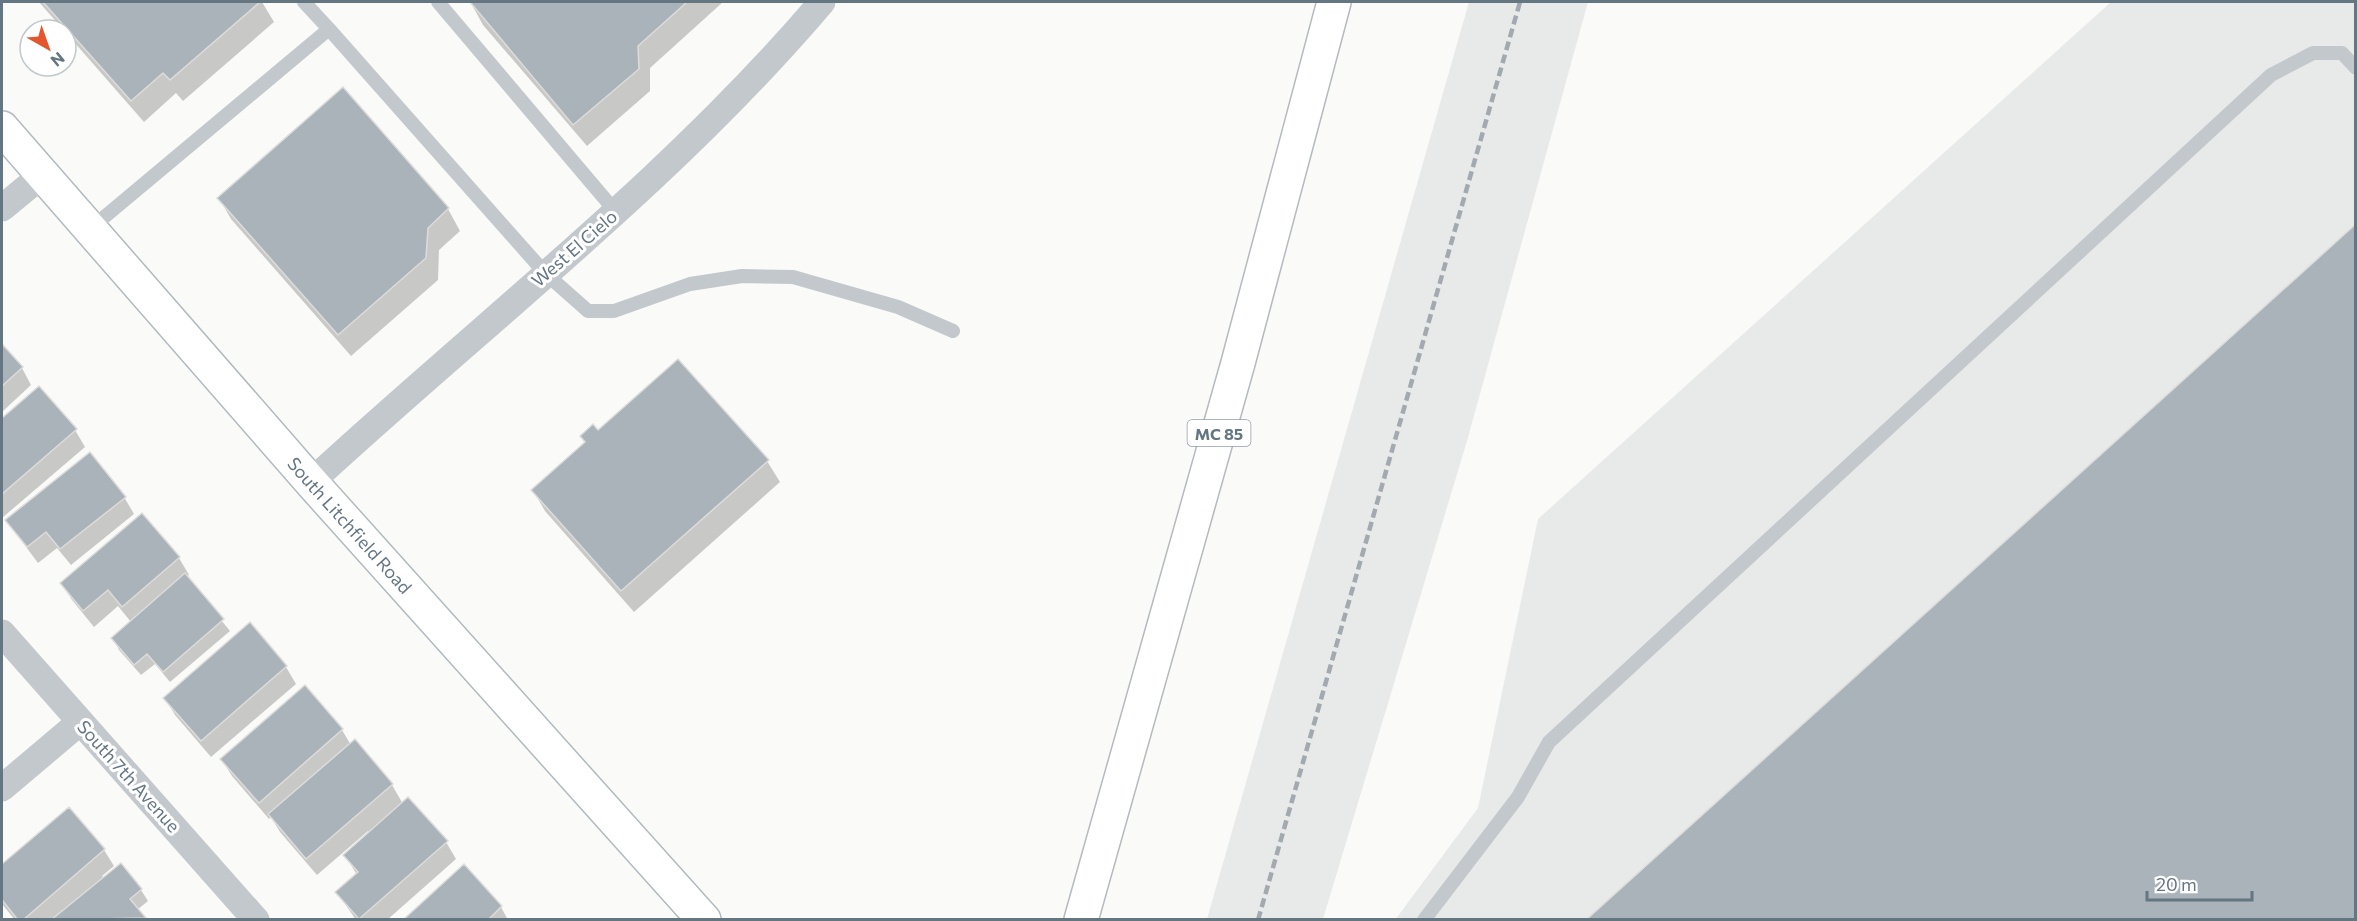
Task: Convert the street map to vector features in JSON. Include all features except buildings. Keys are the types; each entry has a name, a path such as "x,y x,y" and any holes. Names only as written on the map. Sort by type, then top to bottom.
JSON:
{"main road":[{"name":"MC 85","path":"1081,920 1238,363 1334,2"},
{"name":"South Litchfield Road","path":"2,128 312,482 704,920"}],"street":[{"name":"West El Cielo","path":"312,482 677,158 740,94 822,2"},
{"path":"2,208 42,175"},
{"name":"South 7th Avenue","path":"2,633 256,920"},
{"path":"2,788 80,722"}],"lane":[{"path":"304,2 545,273 588,311 614,311 690,284 742,276 794,277 898,307 953,331"},
{"path":"438,2 616,212"},
{"path":"90,229 328,29"},
{"path":"1424,920 1518,797 1549,742 2271,75 2313,53 2342,53 2355,68"}],"shaded area":[{"path":"1469,2 1588,2 1467,441 1323,919 1207,919"},
{"path":"2111,2 2355,2 2355,919 1395,920 1478,808 1538,519"}],"railway":[{"path":"1258,920 1520,2"}]}
